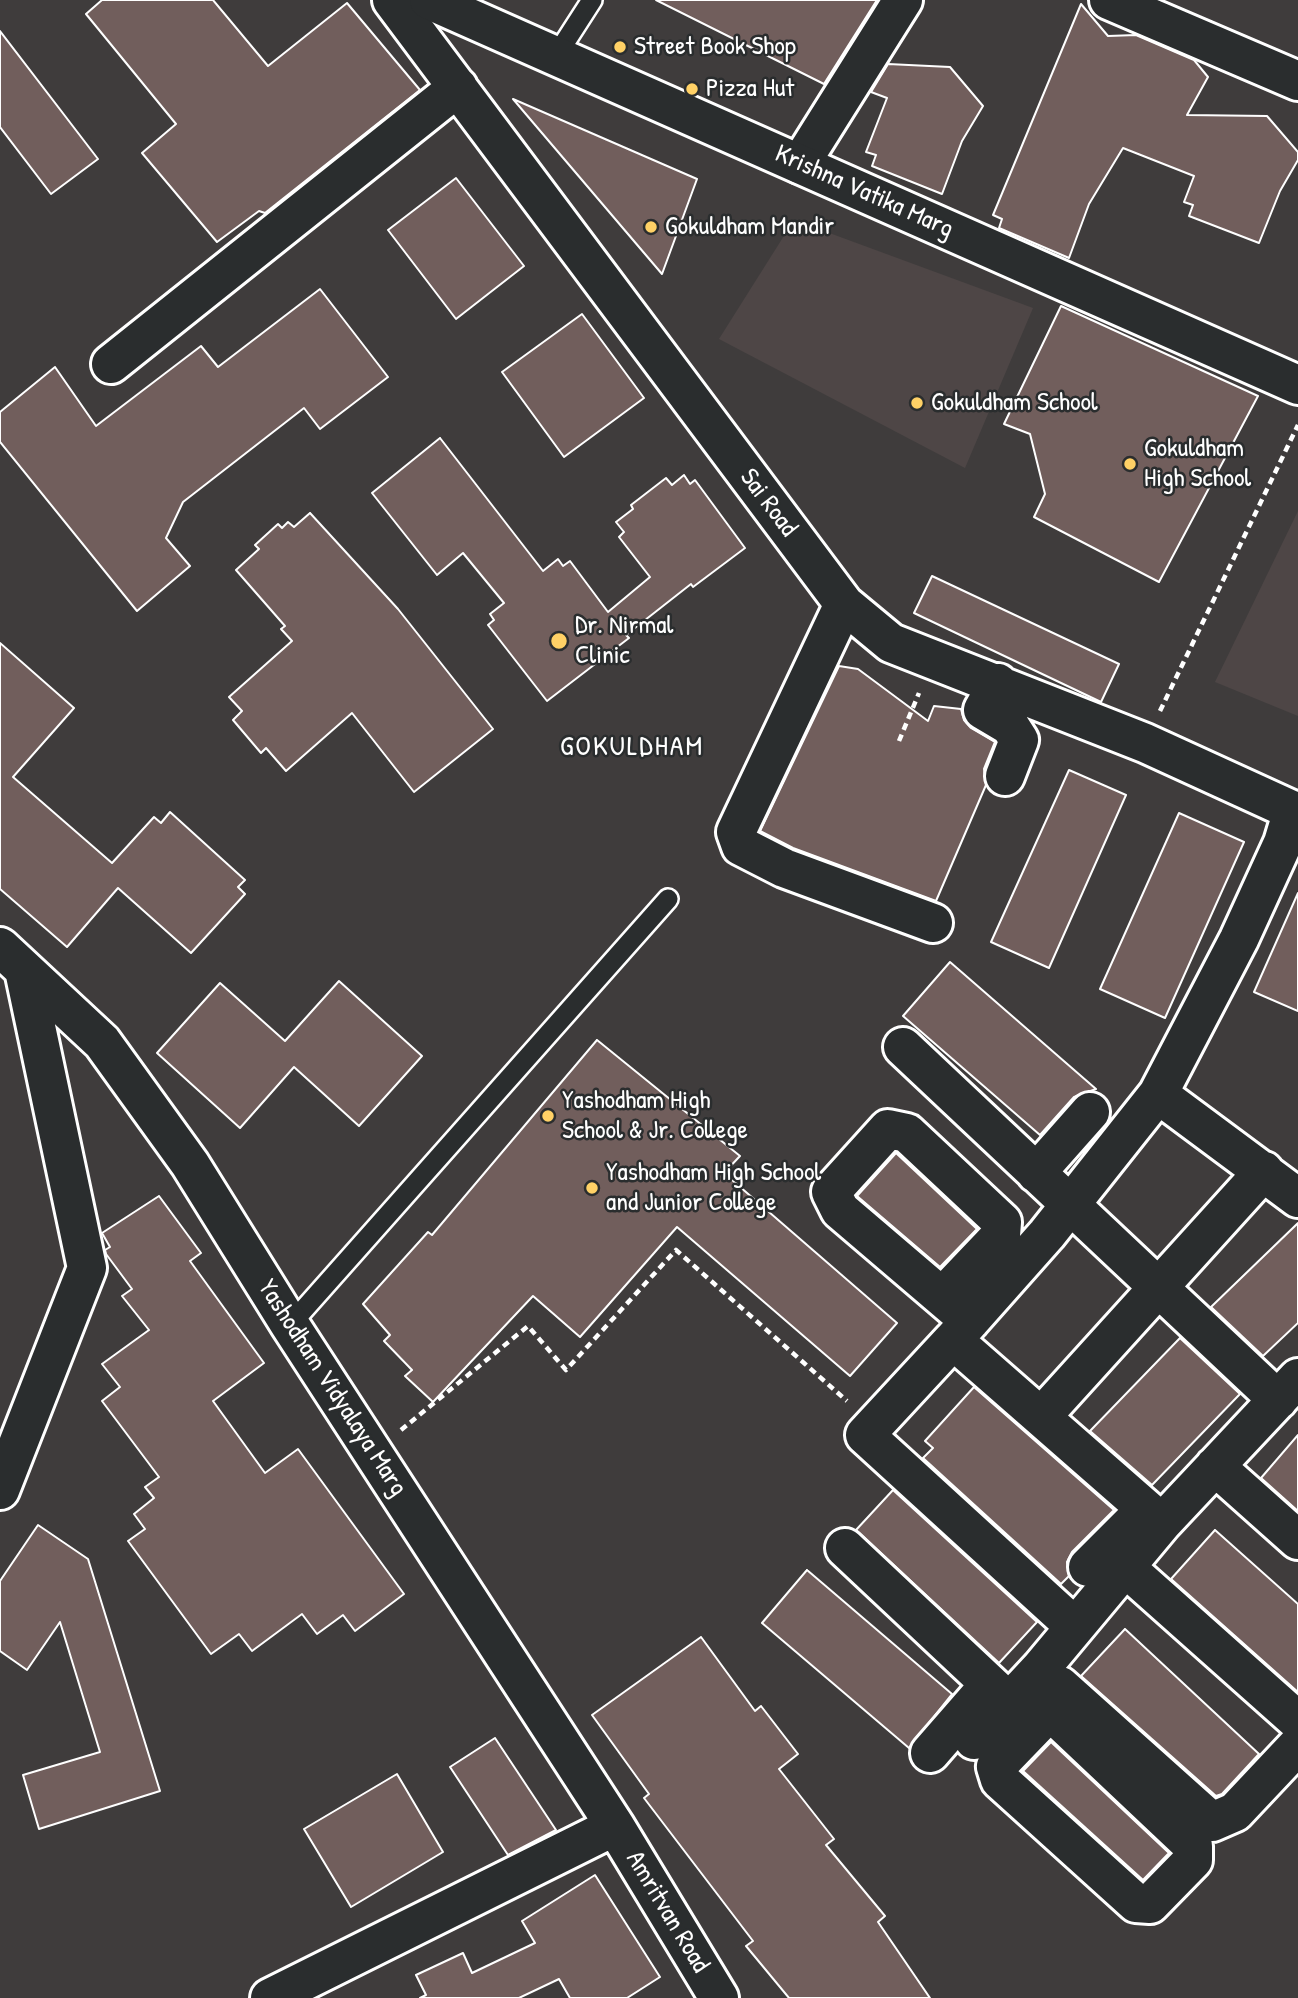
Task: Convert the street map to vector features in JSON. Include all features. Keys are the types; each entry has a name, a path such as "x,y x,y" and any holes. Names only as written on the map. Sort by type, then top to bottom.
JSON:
{"street":[{"name":"Sai Road","path":"392,0 844,604 963,697 1144,743 1295,811"},
{"name":"Krishna Vatika Marg","path":"429,0 1298,385"},
{"path":"800,164 903,0"},
{"path":"1109,0 1298,81"},
{"path":"111,364 458,87"},
{"path":"844,604 736,832 741,846 783,868 933,923"},
{"path":"963,697 1010,726 1019,740 1005,776"},
{"path":"1067,1620 865,1435 875,1426 955,1320 1070,1205 1158,1094 1239,939 1283,844 1295,811"},
{"path":"0,1490 87,1268 12,959"},
{"name":"Yashodham Vidyalaya Marg","path":"12,959 102,1042 190,1164 290,1325 615,1826"},
{"path":"903,1047 1158,1289 1288,1389 1215,1466 1088,1567"},
{"path":"1158,1094 1298,1198"},
{"path":"1036,1173 1090,1112"},
{"path":"955,1320 1001,1235 1002,1222 907,1133 888,1129 831,1192 840,1210 955,1320 1041,1417 1154,1516"},
{"path":"1041,1417 1264,1171"},
{"path":"1215,1466 1298,1540"},
{"path":"974,1741 1022,1684 1067,1620 1125,1567 1154,1516"},
{"path":"845,1548 1022,1684 1212,1822 1235,1812 1298,1745"},
{"path":"1125,1567 1298,1721"},
{"path":"1022,1684 1193,1846 1193,1860 1150,1904 1136,1903 1000,1780 996,1768 1022,1684"},
{"path":"930,1753 1022,1684"},
{"path":"270,1998 615,1826"},
{"name":"Amritvan Road","path":"615,1826 719,1998"}],"lane":[{"path":"556,56 592,0"},
{"path":"290,1325 668,899"}],"path":[{"path":"1144,743 1298,425"},
{"path":"899,741 963,697"},
{"path":"373,1452 528,1326 566,1370 676,1250 875,1426"}],"shaded area":[{"name":"Gokuldham School","path":"794,220 1033,308 965,468 719,339"},
{"path":"1298,511 1298,716 1215,682"}],"building":[{"path":"102,0 213,0 268,66 347,3 420,90 265,213 259,211 217,242 142,153 176,124 86,14"},
{"path":"656,0 877,0 824,84"},
{"path":"1081,4 1108,36 1136,35 1194,60 1208,77 1187,115 1267,116 1298,152 1298,160 1280,191 1259,243 1189,216 1193,205 1184,202 1194,176 1123,148 1089,204 1069,258 999,228 1002,219 993,215"},
{"path":"0,31 98,159 51,194 0,127"},
{"path":"888,64 950,67 983,106 962,141 942,194 872,166 876,155 866,152 887,98 871,92"},
{"name":"Gokuldham Mandir","path":"513,99 697,179 662,274"},
{"path":"456,178 524,266 456,319 388,230"},
{"path":"320,289 388,377 320,429 304,408 183,502 166,538 190,566 137,611 0,442 0,412 55,367 96,426 201,346 218,367"},
{"name":"Gokuldham High School","path":"1061,306 1258,396 1159,582 1034,517 1045,494 1030,434 1004,424"},
{"path":"582,314 644,398 564,457 502,372"},
{"path":"440,438 543,571 558,559 563,566 570,561 608,612 650,577 619,537 624,532 616,522 633,509 631,505 666,478 672,485 684,475 690,484 695,480 745,548 693,587 691,584 626,635 629,638 547,701 488,625 494,620 490,614 504,603 463,553 437,575 372,493"},
{"path":"310,513 398,609 493,729 414,792 352,713 286,771 266,748 261,753 233,720 242,711 229,697 292,641 281,629 285,626 236,570 259,549 255,545 278,524 282,528 288,522 294,527"},
{"path":"932,576 1119,664 1101,702 914,613"},
{"path":"0,643 74,708 13,777 112,863 154,817 161,823 170,812 245,880 238,887 245,894 191,953 118,888 67,947 0,889"},
{"path":"839,666 858,669 928,721 934,706 961,709 964,720 971,728 995,742 984,769 986,785 936,901 793,848 760,831"},
{"path":"1069,770 1126,795 1049,968 991,942"},
{"path":"1179,813 1244,842 1165,1018 1100,989"},
{"path":"1298,893 1298,1011 1254,992"},
{"path":"950,962 1096,1089 1074,1097 1040,1135 903,1016"},
{"path":"339,981 422,1056 359,1126 294,1067 240,1128 157,1053 220,983 285,1041"},
{"path":"597,1040 740,1156 724,1173 897,1323 850,1376 677,1227 580,1337 533,1296 433,1402 405,1376 412,1370 384,1341 390,1335 363,1304 428,1232 432,1235"},
{"path":"896,1153 977,1229 940,1267 857,1196"},
{"path":"159,1196 201,1253 190,1261 264,1363 213,1401 265,1473 298,1449 404,1594 355,1631 343,1615 317,1634 302,1614 252,1651 239,1634 211,1654 128,1541 145,1529 134,1514 154,1498 145,1487 159,1477 102,1401 120,1387 102,1364 149,1330 122,1296 132,1289 106,1254 105,1250 110,1247 102,1233"},
{"path":"1298,1223 1298,1323 1263,1356 1211,1307"},
{"path":"1180,1338 1240,1394 1152,1485 1090,1431"},
{"path":"974,1387 1114,1510 1072,1552 1067,1562 1069,1576 1061,1584 923,1458 933,1448 925,1441"},
{"path":"1298,1435 1298,1511 1261,1478"},
{"path":"893,1490 1037,1622 999,1663 856,1530"},
{"path":"38,1525 88,1559 160,1791 39,1829 23,1775 100,1752 60,1622 27,1670 0,1651 0,1581"},
{"path":"1215,1530 1298,1604 1298,1692 1171,1579"},
{"path":"807,1570 952,1694 909,1748 762,1623"},
{"path":"1125,1629 1259,1754 1222,1794 1216,1796 1081,1676"},
{"path":"701,1637 755,1711 761,1706 798,1754 779,1769 834,1839 826,1845 885,1916 878,1922 930,1998 789,1998 746,1946 753,1941 644,1798 649,1794 592,1715"},
{"path":"495,1738 556,1830 508,1855 450,1767"},
{"path":"1051,1742 1169,1853 1143,1880 1023,1771"},
{"path":"397,1774 443,1852 351,1907 304,1829"},
{"path":"595,1875 660,1977 627,1998 570,1998 559,1979 519,1998 420,1998 426,1995 416,1975 463,1953 472,1973 535,1943 522,1921"}],"place":[{"name":"Street Book Shop","path":"620,47"},
{"name":"Pizza Hut","path":"692,89"},
{"name":"Gokuldham Mandir","path":"651,227"},
{"name":"Gokuldham School","path":"917,403"},
{"name":"Gokuldham High School","path":"1130,464"},
{"name":"Dr. Nirmal Clinic","path":"559,641"},
{"name":"Yashodham High School & Jr. College","path":"548,1116"},
{"name":"Yashodham High School and Junior College","path":"592,1188"}],"district":[{"name":"GOKULDHAM","path":"632,748"}]}
